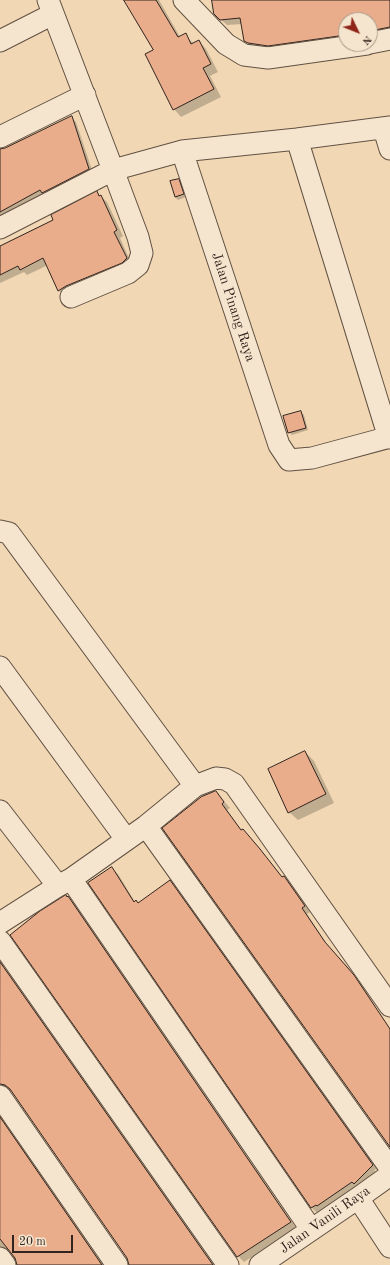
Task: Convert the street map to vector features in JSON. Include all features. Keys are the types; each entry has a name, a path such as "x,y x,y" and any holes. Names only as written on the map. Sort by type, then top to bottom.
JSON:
{"street":[{"path":"184,0 226,44 244,55 268,58 338,48"},
{"path":"0,42 51,7 138,237 142,253 138,265 128,273 71,297"},
{"path":"378,41 390,39"},
{"path":"0,137 85,95"},
{"path":"0,228 113,170 182,151 387,128 390,150"},
{"path":"297,139 389,438"},
{"name":"Jalan Pinang Raya","path":"182,151 279,445 289,460 312,458 389,438"},
{"path":"0,531 9,533 195,786"},
{"path":"0,667 126,839"},
{"path":"0,923 65,883 146,826 195,786 216,778 225,779 234,784 390,1006"},
{"path":"0,811 65,883 311,1229"},
{"path":"146,826 390,1168"},
{"path":"0,941 228,1265"},
{"path":"0,1096 117,1265"},
{"name":"Jalan Vanili Raya","path":"260,1265 390,1175"},
{"path":"358,1198 390,1247"},
{"path":"0,1258 5,1265"}],"building":[{"path":"124,0 156,0 178,37 186,33 191,44 199,40 211,64 203,68 214,89 173,110 145,54 153,50"},
{"path":"212,0 390,0 390,27 378,29 378,12 338,12 338,36 268,46 244,41 240,18 220,20 214,14"},
{"path":"72,116 89,169 42,193 40,190 0,212 0,149"},
{"path":"179,179 184,194 175,197 170,181"},
{"path":"97,191 99,196 101,195 117,230 114,232 127,258 122,263 66,286 58,291 43,258 20,270 18,266 0,275 0,246 53,220 51,215"},
{"path":"301,411 306,428 288,433 283,416"},
{"path":"305,751 326,794 288,813 268,769"},
{"path":"216,791 224,802 222,804 241,830 243,829 282,877 284,876 305,906 302,908 325,942 354,975 390,1029 390,1147 162,828 201,797"},
{"path":"112,867 134,902 136,900 138,903 170,880 373,1165 354,1184 352,1182 317,1206 316,1205 311,1208 88,883"},
{"path":"66,895 291,1222 237,1257 10,935 40,911"},
{"path":"0,962 213,1265 129,1265 127,1258 10,1089 5,1085 0,1084"},
{"path":"0,1117 102,1265 17,1265 15,1258 0,1239"}]}
